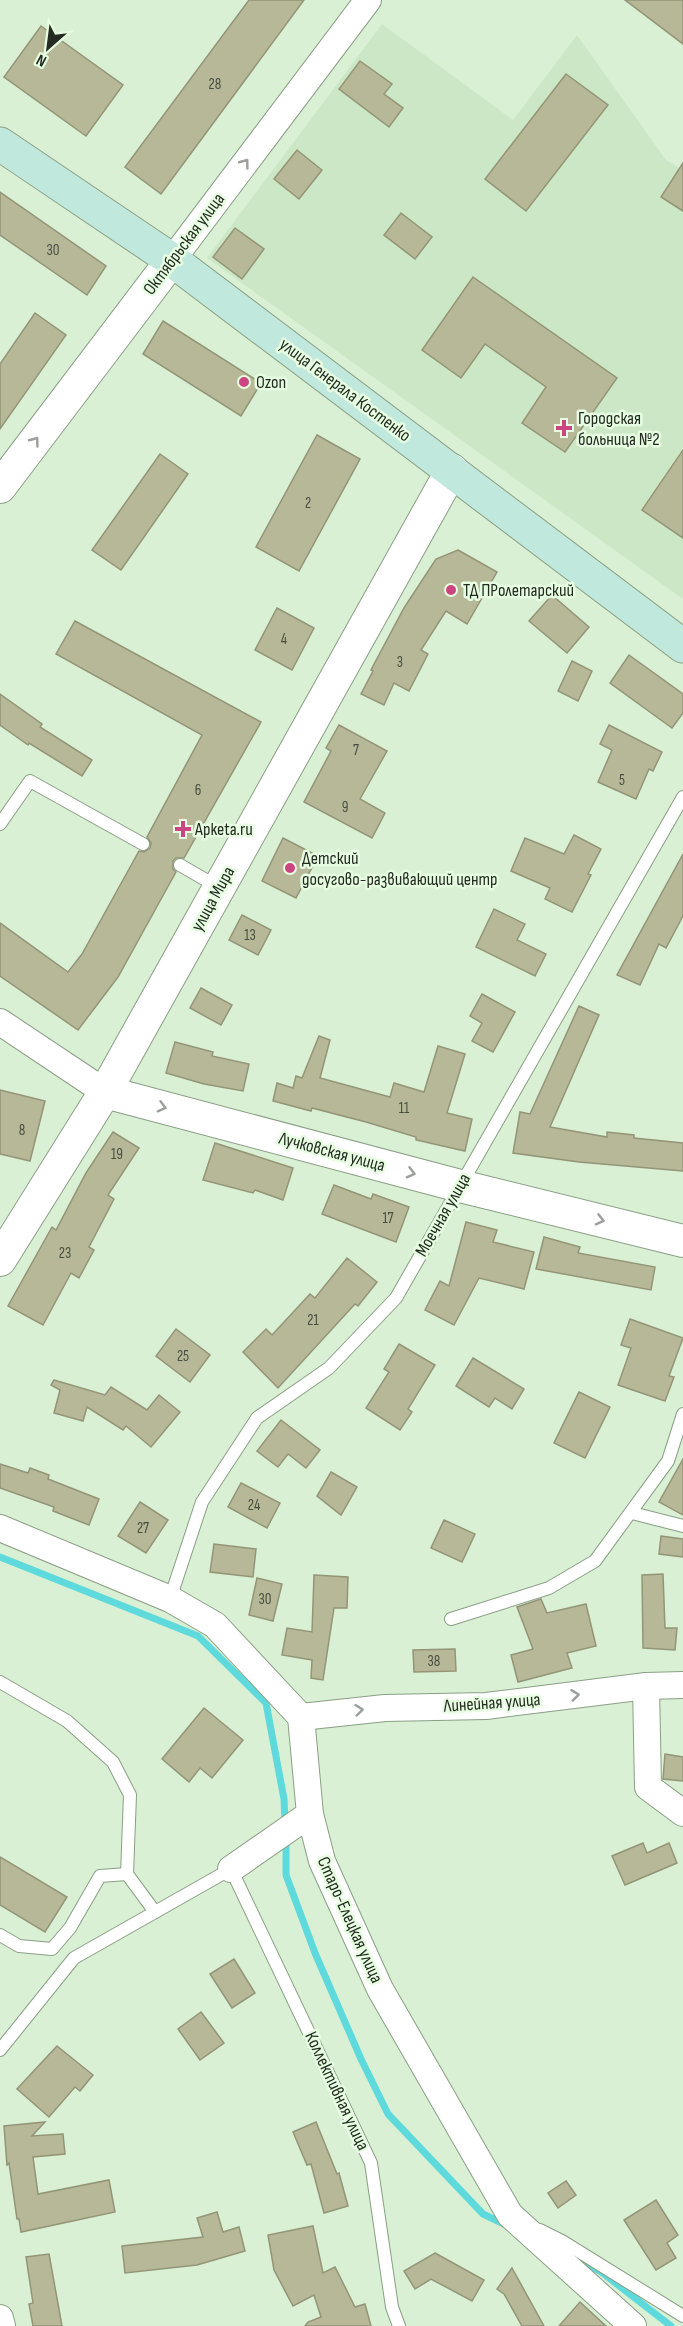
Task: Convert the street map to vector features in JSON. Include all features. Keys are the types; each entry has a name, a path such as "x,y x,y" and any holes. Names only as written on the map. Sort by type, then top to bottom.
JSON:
{"main road":[{"name":"улица Генерала Костенко","path":"0,144 172,260 683,646"}],"street":[{"name":"Октябрьская улица","path":"0,487 368,0"},
{"name":"улица Мира","path":"0,1260 105,1092 452,470"},
{"name":"Лучковская улица","path":"0,1022 105,1092 460,1186 683,1240"},
{"path":"0,1528 170,1599 215,1625 301,1717"},
{"name":"Линейная улица","path":"301,1717 385,1708 486,1706 646,1686 683,1685"},
{"path":"646,1686 648,1787 683,1813"},
{"name":"Старо-Елецкая улица","path":"301,1717 310,1814 322,1861 380,1989 510,2215 633,2326"},
{"path":"231,1869 310,1814"},
{"path":"0,2318 2,2326"}],"lane":[{"path":"0,824 30,781 143,844"},
{"name":"Моечная улица","path":"170,1599 202,1502 256,1418 329,1368 396,1298 683,797"},
{"path":"180,865 219,887"},
{"path":"451,1619 549,1588 595,1561 668,1461 683,1414"},
{"path":"632,1513 683,1526"},
{"path":"0,1683 67,1721 113,1762 130,1795 128,1874 155,1912"},
{"path":"0,2050 74,1958 231,1869"},
{"name":"Коллективная улица","path":"231,1869 371,2163 392,2307 399,2326"},
{"path":"0,1935 19,1946 52,1949 70,1928 100,1876 128,1874"},
{"path":"510,2215 562,2241 683,2316"}],"shaded area":[{"name":"Городская больница №2","path":"382,24 513,120 577,35 666,160 683,170 683,599 207,258"}],"building":[{"path":"249,0 304,0 161,194 125,167"},
{"path":"625,0 683,0 683,44"},
{"path":"41,26 123,85 86,136 4,77"},
{"path":"360,61 392,84 384,94 403,108 389,127 339,89"},
{"path":"566,74 608,105 526,211 485,179"},
{"path":"297,150 322,170 299,199 274,179"},
{"path":"683,163 683,211 661,197"},
{"path":"0,192 106,266 87,295 0,235"},
{"path":"401,213 432,237 415,259 384,235"},
{"path":"235,228 264,249 242,279 213,257"},
{"path":"473,277 617,378 565,452 522,423 546,387 485,344 461,378 422,350"},
{"path":"35,313 66,335 0,429 0,364"},
{"path":"163,321 261,383 241,416 143,354"},
{"path":"317,435 360,459 299,571 256,547"},
{"path":"683,450 683,538 642,510"},
{"path":"160,454 188,474 121,570 92,550"},
{"path":"458,550 497,572 467,624 446,611 421,650 428,654 409,691 394,683 384,705 361,694 404,608 436,559"},
{"path":"552,595 589,627 567,653 529,621"},
{"path":"277,608 314,628 292,670 255,650"},
{"path":"75,621 261,722 184,858 176,858 173,861 173,869 176,872 118,977 78,1030 0,976 0,923 68,972 82,954 139,851 144,852 150,848 151,843 147,837 202,735 56,654"},
{"path":"629,655 683,694 683,713 672,728 610,683"},
{"path":"572,661 592,671 578,701 558,691"},
{"path":"0,694 42,724 40,727 92,760 82,776 29,743 28,745 0,725"},
{"path":"339,725 387,751 360,799 385,813 372,838 304,802 331,751 326,748"},
{"path":"609,725 662,752 653,771 649,769 636,799 598,782 612,750 600,744"},
{"path":"574,835 601,849 572,912 545,899 550,888 511,871 525,838 564,854"},
{"name":"Детский досугово-развивающий центр","path":"283,838 318,856 296,898 262,881"},
{"path":"683,854 683,916 666,948 659,944 640,985 617,975"},
{"path":"494,909 525,924 517,940 546,954 535,976 476,947"},
{"path":"242,915 271,930 258,955 229,940"},
{"path":"201,988 232,1005 221,1025 190,1008"},
{"path":"482,994 515,1012 493,1052 472,1041 482,1023 470,1016"},
{"path":"579,1006 599,1015 550,1127 607,1137 607,1132 634,1135 634,1138 683,1143 683,1171 579,1162 513,1153 520,1112 530,1114"},
{"path":"319,1036 330,1040 320,1078 390,1097 394,1083 424,1092 438,1046 465,1054 447,1113 472,1119 465,1151 416,1140 416,1137 366,1122 273,1101 277,1083 293,1088 296,1076 302,1078"},
{"path":"175,1042 213,1052 212,1056 249,1064 243,1091 204,1084 166,1073"},
{"path":"0,1090 45,1101 30,1161 0,1154"},
{"path":"113,1132 139,1148 108,1195 114,1199 89,1247 94,1250 79,1278 71,1273 43,1325 8,1306 52,1227 56,1230 86,1173"},
{"path":"215,1143 293,1168 283,1200 255,1190 253,1193 203,1180"},
{"path":"334,1185 371,1199 373,1194 409,1207 396,1242 322,1214"},
{"path":"466,1222 497,1230 493,1242 534,1252 524,1289 479,1278 454,1325 425,1310 440,1281 449,1286"},
{"path":"544,1237 580,1247 578,1253 655,1267 651,1290 536,1269"},
{"path":"347,1258 377,1282 358,1306 355,1304 278,1388 243,1352 266,1329 272,1335 310,1294 315,1298"},
{"path":"630,1319 683,1338 669,1376 674,1377 665,1401 618,1385 631,1348 621,1345"},
{"path":"176,1329 210,1355 190,1382 156,1356"},
{"path":"399,1344 435,1365 408,1409 412,1412 400,1430 366,1408 389,1372 384,1369"},
{"path":"473,1358 524,1389 512,1409 495,1398 489,1407 456,1386"},
{"path":"54,1380 105,1395 111,1387 147,1410 159,1395 180,1412 151,1447 126,1426 123,1430 87,1407 83,1421 54,1413 60,1390 51,1385"},
{"path":"579,1392 610,1407 585,1458 554,1443"},
{"path":"281,1420 320,1450 306,1468 288,1454 278,1467 257,1451"},
{"path":"683,1459 683,1515 659,1502"},
{"path":"0,1464 28,1473 30,1468 49,1475 48,1479 99,1499 89,1525 53,1511 54,1507 0,1488"},
{"path":"331,1472 357,1487 341,1515 317,1496"},
{"path":"241,1483 280,1503 267,1528 228,1507"},
{"path":"140,1502 168,1520 146,1553 118,1536"},
{"path":"444,1520 475,1534 462,1562 431,1548"},
{"path":"661,1536 683,1539 683,1557 659,1554"},
{"path":"214,1544 256,1549 253,1577 210,1572"},
{"path":"663,1574 665,1628 677,1628 675,1650 643,1648 642,1575"},
{"path":"314,1575 348,1577 347,1608 334,1608 323,1680 311,1678 312,1660 282,1655 287,1628 312,1632"},
{"path":"257,1578 282,1584 273,1621 249,1615"},
{"path":"541,1599 547,1613 586,1604 596,1646 567,1653 572,1668 518,1682 511,1655 533,1649 517,1607"},
{"path":"455,1649 456,1671 414,1672 413,1650"},
{"path":"204,1708 243,1740 212,1778 200,1768 189,1782 162,1759"},
{"path":"665,1754 683,1757 683,1781 663,1779"},
{"path":"643,1843 647,1853 669,1843 677,1863 625,1885 612,1856"},
{"path":"0,1857 67,1897 45,1932 0,1905"},
{"path":"234,1959 255,1993 232,2008 210,1974"},
{"path":"201,2012 224,2043 200,2060 178,2029"},
{"path":"57,2046 93,2075 80,2091 75,2087 49,2117 17,2089"},
{"path":"45,2122 32,2136 63,2134 65,2154 33,2157 38,2194 109,2180 115,2212 21,2232 9,2163 7,2165 4,2126"},
{"path":"316,2122 337,2174 339,2173 348,2206 324,2213 311,2164 307,2165 293,2132"},
{"path":"566,2181 576,2195 558,2208 548,2193"},
{"path":"656,2200 678,2235 667,2243 676,2258 656,2270 624,2220"},
{"path":"217,2212 223,2232 239,2227 245,2251 197,2265 125,2273 122,2246 203,2237 197,2218"},
{"path":"313,2226 323,2273 335,2267 355,2307 365,2304 371,2326 305,2326 308,2322 321,2317 314,2295 293,2306 274,2270 268,2235"},
{"path":"435,2253 484,2280 472,2301 431,2279 415,2289 404,2271"},
{"path":"49,2254 62,2326 33,2326 29,2304 33,2303 26,2257"},
{"path":"512,2268 544,2326 522,2326 504,2294 497,2289"},
{"path":"580,2302 606,2326 559,2326"}],"waterway":[{"path":"0,1557 198,1636 266,1703 284,1799 285,1824"},
{"path":"286,1838 286,1875 315,1953 361,2059 388,2114 483,2214 506,2225"},
{"path":"575,2259 600,2271 671,2326"}],"place":[{"name":"Ozon","path":"244,382"},
{"name":"Городская больница №2","path":"564,428"},
{"name":"ТД ПРолетарский","path":"451,590"},
{"name":"Apketa.ru","path":"183,829"},
{"name":"Детский досугово-развивающий центр","path":"290,868"}]}
